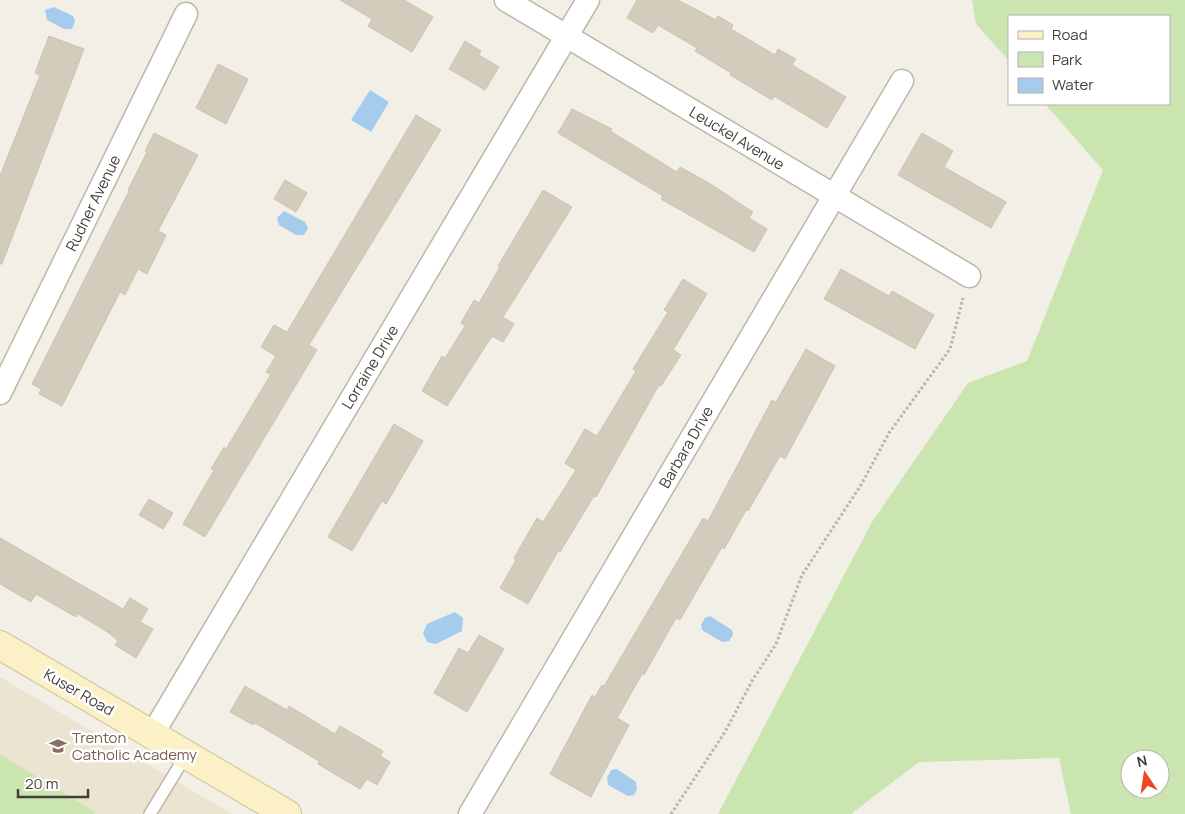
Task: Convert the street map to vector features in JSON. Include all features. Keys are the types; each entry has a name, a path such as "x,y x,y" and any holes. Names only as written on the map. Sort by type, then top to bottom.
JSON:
{"street":[{"name":"Leuckel Avenue","path":"506,0 969,276"},
{"name":"Lorraine Drive","path":"152,734 588,0"},
{"name":"Rudner Avenue","path":"0,393 186,14"},
{"name":"Barbara Drive","path":"470,814 902,81"},
{"name":"Kuser Road","path":"0,646 287,814"}],"lane":[{"path":"150,814 186,755"}],"path":[{"path":"671,814 725,732 752,681 776,644 802,575 861,485 889,433 950,349 969,276"}],"shaded area":[{"name":"Trenton Catholic Academy","path":"0,677 232,814 0,814"}],"green space":[{"path":"972,0 1185,0 1185,814 1071,814 1059,758 919,762 851,814 718,814 872,522 968,383 1027,361 1103,170 1046,105 1170,105 1170,15 1008,15 1008,60 976,24"},
{"path":"0,754 95,812 94,814 0,814"}],"water":[{"path":"54,7 73,16 75,21 72,29 64,29 47,20 45,10"},
{"path":"370,90 389,102 371,132 351,120"},
{"path":"284,211 305,222 308,228 304,235 296,235 279,225 277,218"},
{"path":"455,612 463,618 462,631 436,644 427,642 423,633 427,624"},
{"path":"710,616 732,630 733,635 729,641 722,642 702,630 701,625 705,618"},
{"path":"617,769 636,782 637,789 634,795 628,796 608,785 607,778 611,770"}],"building":[{"path":"340,0 404,0 433,17 412,52 368,26 372,19"},
{"path":"637,0 678,0 716,20 718,16 733,25 731,29 775,55 778,49 796,59 792,65 846,97 827,128 774,96 772,100 730,75 731,73 695,51 697,48 658,25 653,33 627,18"},
{"path":"49,36 84,49 2,264 0,264 0,176 40,75 35,73"},
{"path":"465,41 481,51 479,55 499,67 485,90 449,69"},
{"path":"218,64 248,79 226,124 196,108"},
{"path":"572,109 612,129 610,131 677,172 680,167 709,183 753,212 749,218 767,229 754,252 661,199 663,196 558,133"},
{"path":"416,115 441,130 309,345 317,350 205,537 183,524 214,470 211,469 224,447 226,449 271,374 266,372 276,356 261,347 274,325 287,332"},
{"path":"154,133 198,155 158,231 166,235 147,274 138,269 125,295 120,292 62,406 39,394 41,389 32,384 129,191"},
{"path":"922,133 953,151 944,167 1006,202 991,228 898,175"},
{"path":"285,180 307,193 296,212 274,199"},
{"path":"543,190 572,207 503,317 514,324 503,342 492,336 447,406 422,391 442,356 445,358 465,326 461,323 474,300 479,303 500,267 498,266"},
{"path":"841,269 889,296 892,291 934,315 915,349 824,299"},
{"path":"683,279 707,294 673,350 681,355 661,386 659,385 596,497 594,496 560,552 558,551 528,604 500,588 516,560 514,558 537,518 543,522 576,470 565,463 585,429 597,436 636,371 633,369 668,312 664,310"},
{"path":"806,349 835,366 785,459 780,456 724,549 722,547 680,620 676,618 617,718 629,725 591,797 550,774 592,695 595,697 602,685 604,686 703,518 708,521 772,400 776,402"},
{"path":"394,424 423,441 386,504 382,501 352,551 328,537"},
{"path":"149,499 173,513 163,529 139,515"},
{"path":"0,538 123,609 130,598 148,609 140,622 153,629 136,658 115,645 118,641 109,633 78,614 76,617 36,594 31,602 0,584"},
{"path":"479,635 504,649 467,712 434,693 459,648 468,653"},
{"path":"245,686 287,710 289,706 335,734 340,726 383,751 380,756 390,762 377,785 367,779 360,789 318,764 319,761 255,723 253,725 230,712"}],"place":[{"name":"Trenton Catholic Academy","path":"58,746"}]}
